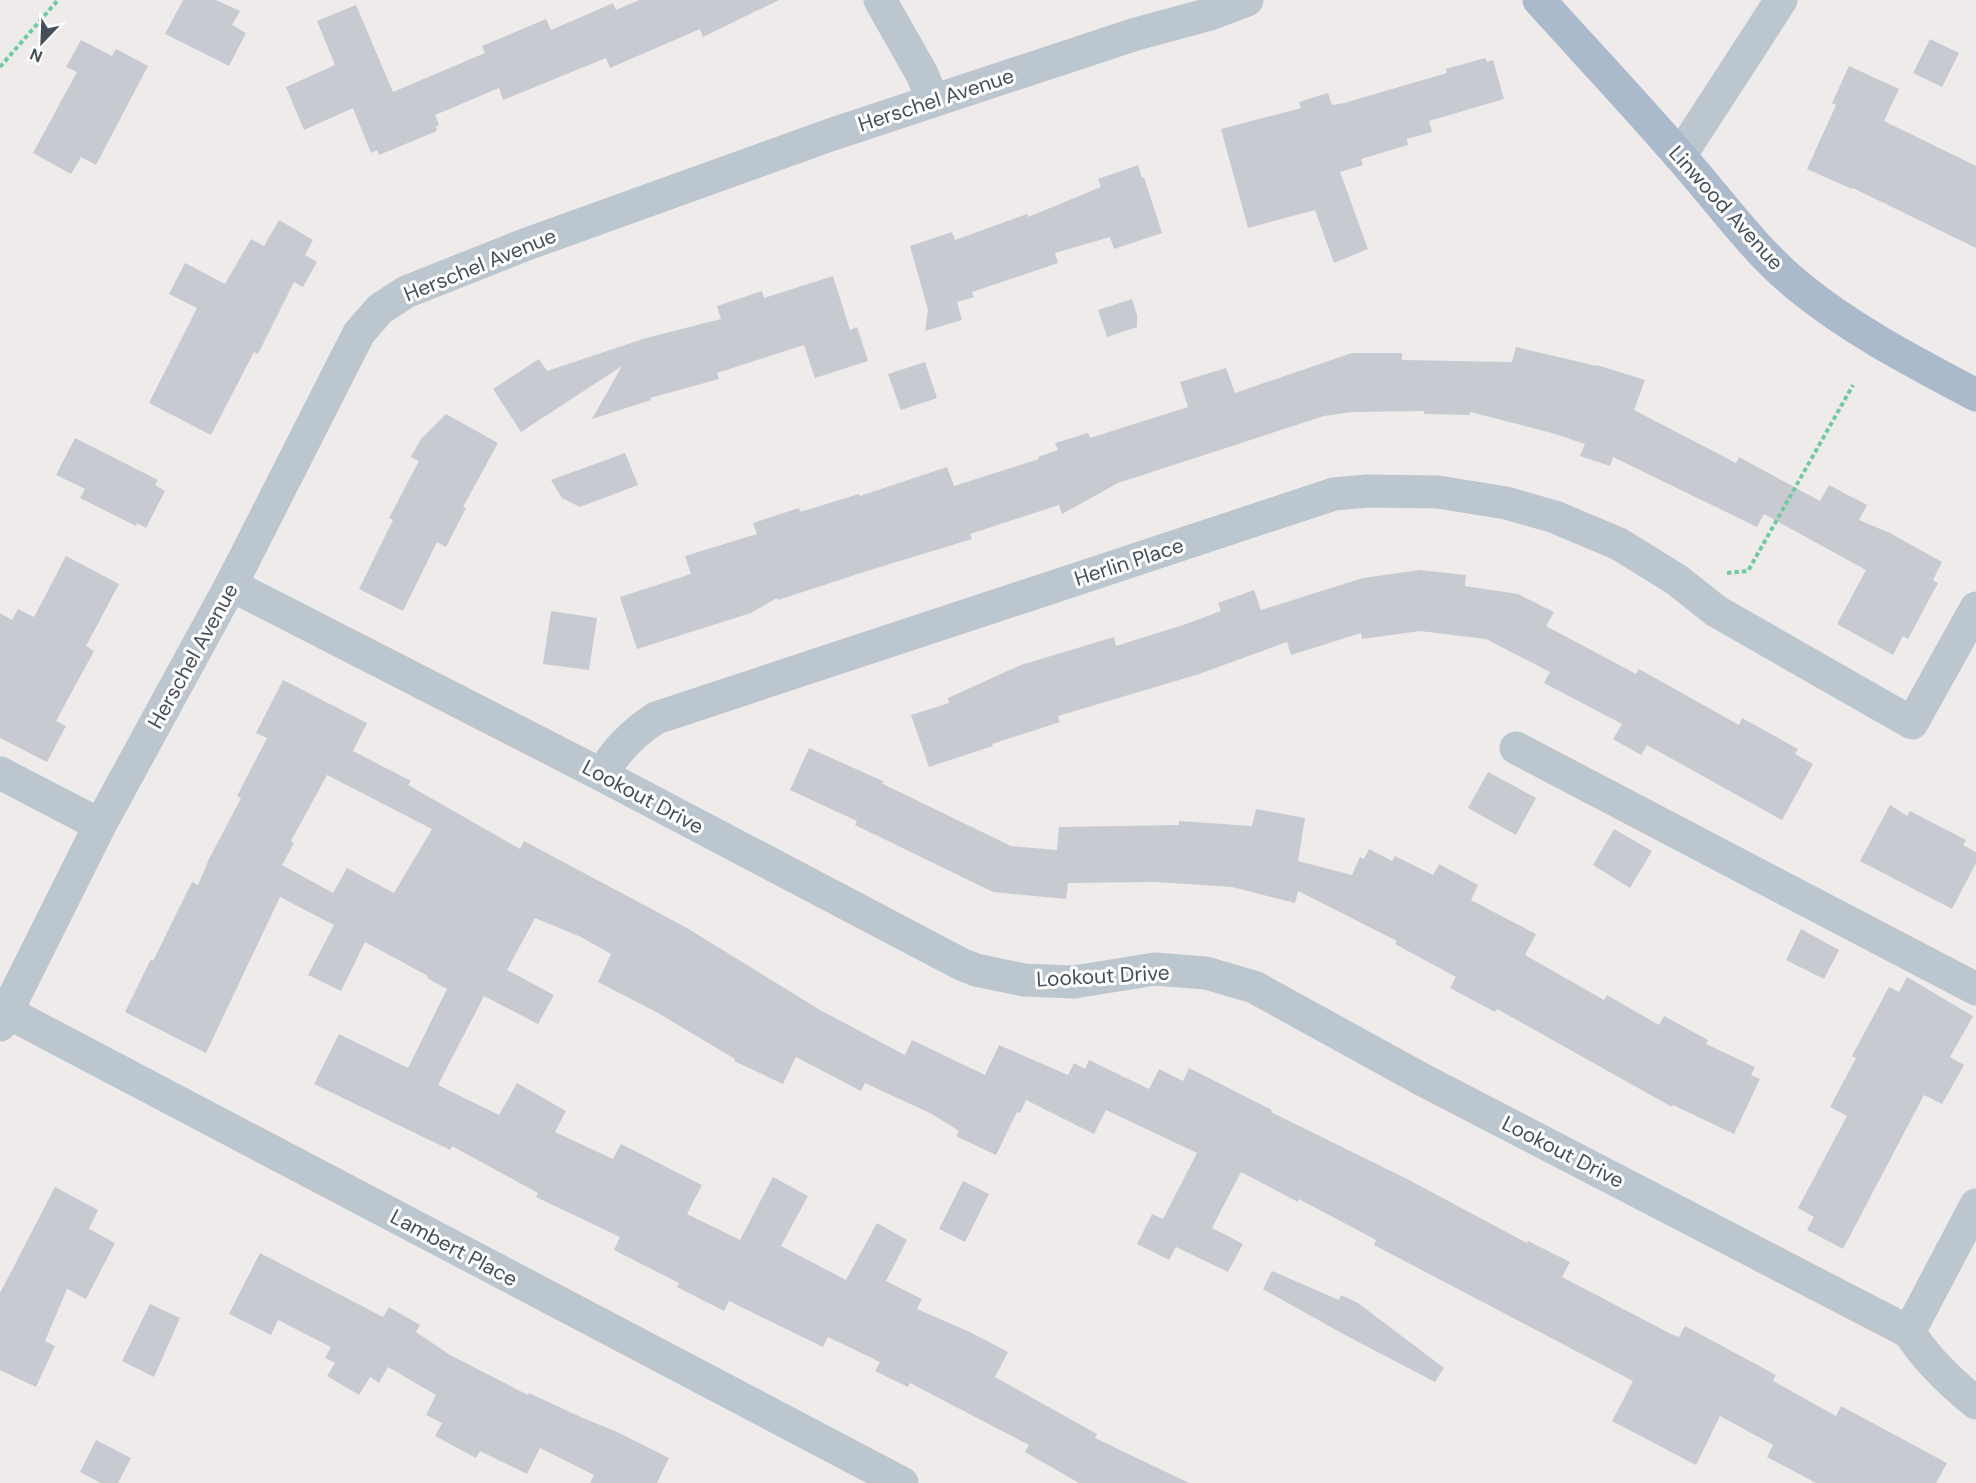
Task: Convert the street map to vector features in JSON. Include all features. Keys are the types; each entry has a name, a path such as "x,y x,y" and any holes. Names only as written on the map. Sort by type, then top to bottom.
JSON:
{"main road":[{"name":"Linwood Avenue","path":"1539,0 1680,156 1751,243 1796,285 1835,316 1880,344 1976,395"}],"street":[{"path":"880,0 922,74 933,101"},
{"name":"Herschel Avenue","path":"3,1019 100,825 231,585 359,333 380,309 406,292 527,244 830,135 1136,34 1210,14 1247,0"},
{"path":"1680,156 1781,0"},
{"name":"Herlin Place","path":"602,775 610,759 634,733 656,718 1334,494 1368,491 1438,492 1506,502 1556,517 1619,544 1677,580 1716,611 1912,723 1976,608"},
{"name":"Lookout Drive","path":"231,585 602,775 961,964 976,970 1024,980 1074,982 1155,969 1206,973 1254,987 1434,1085 1910,1332"},
{"path":"1516,748 1976,989"},
{"path":"0,773 100,825"},
{"name":"Lambert Place","path":"3,1019 902,1483"},
{"path":"1976,1205 1910,1332 1918,1346 1950,1382 1976,1402"}],"path":[{"path":"0,67 58,0"},
{"path":"1726,573 1748,571 1853,385"}],"building":[{"path":"183,0 216,0 240,11 232,25 246,33 229,66 165,34"},
{"path":"639,0 779,0 703,37 700,29 610,68 606,58 503,100 499,88 435,115 439,125 436,127 437,131 379,155 377,150 371,153 353,108 304,130 286,87 335,65 317,21 356,5 393,92 485,53 482,46 546,19 551,30 613,3 616,10"},
{"path":"1930,39 1959,53 1942,87 1913,73"},
{"path":"81,40 112,56 116,49 148,66 96,165 81,157 71,174 33,153 77,72 66,67"},
{"path":"1485,58 1487,62 1493,60 1504,99 1429,121 1432,132 1407,139 1408,145 1361,159 1363,165 1340,172 1368,249 1334,263 1315,210 1248,228 1221,129 1301,108 1299,102 1328,93 1332,105 1344,103 1447,73 1446,69"},
{"path":"1849,66 1899,89 1884,121 1976,166 1976,248 1853,188 1807,169 1836,105 1832,103"},
{"path":"1138,165 1162,233 1114,249 1110,237 1055,253 1058,263 972,292 974,297 957,302 962,320 925,331 928,310 910,246 952,232 955,240 1027,214 1028,217 1101,187 1098,179"},
{"path":"279,220 313,240 305,255 317,262 303,287 294,282 258,354 254,352 211,435 149,403 197,308 169,294 185,263 225,284 251,239 264,246"},
{"path":"833,276 850,330 857,327 868,361 815,378 804,345 717,373 719,379 650,398 651,400 592,419 622,366 521,432 493,389 539,359 547,371 646,338 721,319 717,306 762,291 764,298"},
{"path":"1132,299 1137,315 1137,327 1107,337 1098,310"},
{"path":"1516,347 1597,365 1645,380 1634,410 1736,463 1739,457 1820,501 1829,485 1867,505 1859,520 1890,533 1942,562 1933,580 1938,583 1908,639 1903,636 1893,655 1837,624 1866,570 1764,514 1757,527 1613,457 1610,466 1580,456 1585,444 1470,412 1470,415 1424,414 1424,411 1352,412 1324,416 1118,483 1062,514 1059,505 970,534 972,539 778,600 777,598 751,613 637,649 620,597 691,574 685,556 757,534 753,523 799,508 800,512 859,494 860,496 947,467 954,486 1039,459 1038,457 1058,450 1055,443 1088,433 1090,438 1188,407 1180,382 1226,368 1235,393 1352,353 1402,353 1402,360 1512,362"},
{"path":"925,362 937,398 901,410 888,374"},
{"path":"446,414 498,443 463,507 466,508 446,547 437,542 403,611 359,589 393,520 389,518 419,461 411,457 421,439"},
{"path":"75,438 158,480 155,485 165,491 146,528 137,523 136,526 80,498 85,489 56,475"},
{"path":"625,453 638,485 580,507 562,498 551,480"},
{"path":"66,556 119,584 86,646 94,651 56,721 66,726 47,762 0,738 0,613 12,620 18,609 34,617"},
{"path":"1420,570 1466,575 1465,586 1518,594 1554,612 1546,626 1636,674 1639,669 1739,725 1742,718 1798,749 1795,754 1813,764 1782,820 1647,745 1641,755 1613,739 1622,724 1544,683 1550,672 1486,639 1420,631 1362,639 1361,633 1291,655 1287,642 1196,675 1058,716 1060,722 929,767 911,715 949,703 948,698 1021,665 1114,637 1116,646 1186,624 1221,611 1218,603 1254,590 1261,610 1363,578"},
{"path":"551,611 597,618 589,670 543,664"},
{"path":"283,680 367,723 353,751 411,781 408,785 520,849 524,841 687,928 820,1010 905,1055 912,1040 985,1075 999,1045 1068,1075 1074,1063 1085,1069 1089,1060 1149,1089 1159,1069 1183,1081 1189,1068 1527,1243 1528,1241 1570,1262 1562,1277 1671,1334 1679,1337 1685,1326 1776,1375 1773,1381 1836,1416 1841,1406 1947,1463 1936,1483 1816,1483 1767,1457 1773,1445 1720,1416 1696,1465 1612,1421 1633,1381 1374,1245 1376,1240 1299,1199 1298,1202 1241,1172 1212,1228 1243,1244 1228,1272 1176,1247 1169,1260 1137,1244 1152,1214 1163,1219 1197,1153 1106,1110 1094,1134 1026,1100 1020,1113 1017,1112 996,1155 956,1136 959,1131 932,1114 865,1083 861,1091 796,1057 783,1084 734,1061 735,1059 658,1013 598,982 611,954 581,937 535,918 507,970 554,995 538,1024 484,996 438,1085 499,1115 517,1083 566,1111 555,1132 613,1159 621,1144 702,1185 687,1214 740,1240 773,1177 808,1196 781,1246 846,1280 877,1223 907,1240 886,1281 922,1299 917,1309 970,1332 1008,1352 995,1377 1097,1434 1095,1438 1189,1483 1079,1483 1025,1452 1029,1445 910,1383 908,1387 875,1371 880,1362 828,1337 823,1347 729,1301 724,1311 677,1287 679,1283 614,1250 620,1237 536,1197 538,1193 452,1146 450,1150 314,1084 339,1034 408,1068 447,989 427,978 428,976 365,942 341,991 308,975 334,925 280,897 206,1053 125,1012 192,882 198,885 241,798 237,796 267,738 256,733","holes":["327,775 432,829 394,893 347,868 333,893 282,865 294,843 291,841"]},
{"path":"809,748 885,782 881,783 1011,846 1057,850 1059,827 1179,825 1179,821 1252,826 1256,809 1305,818 1298,861 1352,875 1360,857 1364,859 1369,849 1392,861 1395,856 1433,875 1439,864 1478,885 1471,900 1536,934 1525,955 1604,1000 1607,995 1659,1025 1664,1016 1708,1040 1706,1044 1755,1067 1751,1075 1760,1079 1734,1134 1673,1105 1672,1107 1497,1009 1495,1012 1450,988 1456,977 1395,944 1397,941 1298,891 1295,903 1232,887 1155,882 1068,883 1066,899 993,892 855,825 857,821 790,790"},
{"path":"1488,772 1536,798 1516,835 1468,808"},
{"path":"1890,805 1907,816 1910,811 1966,840 1963,845 1976,852 1976,863 1952,909 1860,861"},
{"path":"1614,829 1652,851 1630,888 1593,865"},
{"path":"1801,929 1839,950 1824,979 1786,960"},
{"path":"1907,977 1973,1016 1950,1057 1964,1065 1942,1104 1924,1095 1843,1249 1807,1230 1814,1217 1798,1208 1847,1116 1830,1107 1856,1058 1852,1056 1889,987 1899,992"},
{"path":"963,1181 989,1194 965,1242 939,1229"},
{"path":"55,1187 98,1210 89,1229 115,1243 86,1299 67,1289 45,1341 55,1346 36,1387 0,1370 0,1293"},
{"path":"260,1253 383,1317 389,1307 420,1325 416,1332 450,1355 528,1395 529,1393 615,1431 669,1458 657,1483 590,1483 594,1475 540,1448 527,1474 480,1451 476,1458 435,1436 442,1423 426,1415 436,1395 388,1367 379,1383 370,1377 359,1395 327,1376 335,1363 325,1358 331,1347 278,1320 271,1335 229,1314"},
{"path":"1272,1271 1339,1300 1341,1295 1358,1303 1444,1368 1435,1382 1263,1289"},
{"path":"150,1304 180,1318 154,1377 122,1361"},
{"path":"96,1440 131,1458 118,1483 101,1483 80,1472"}]}
